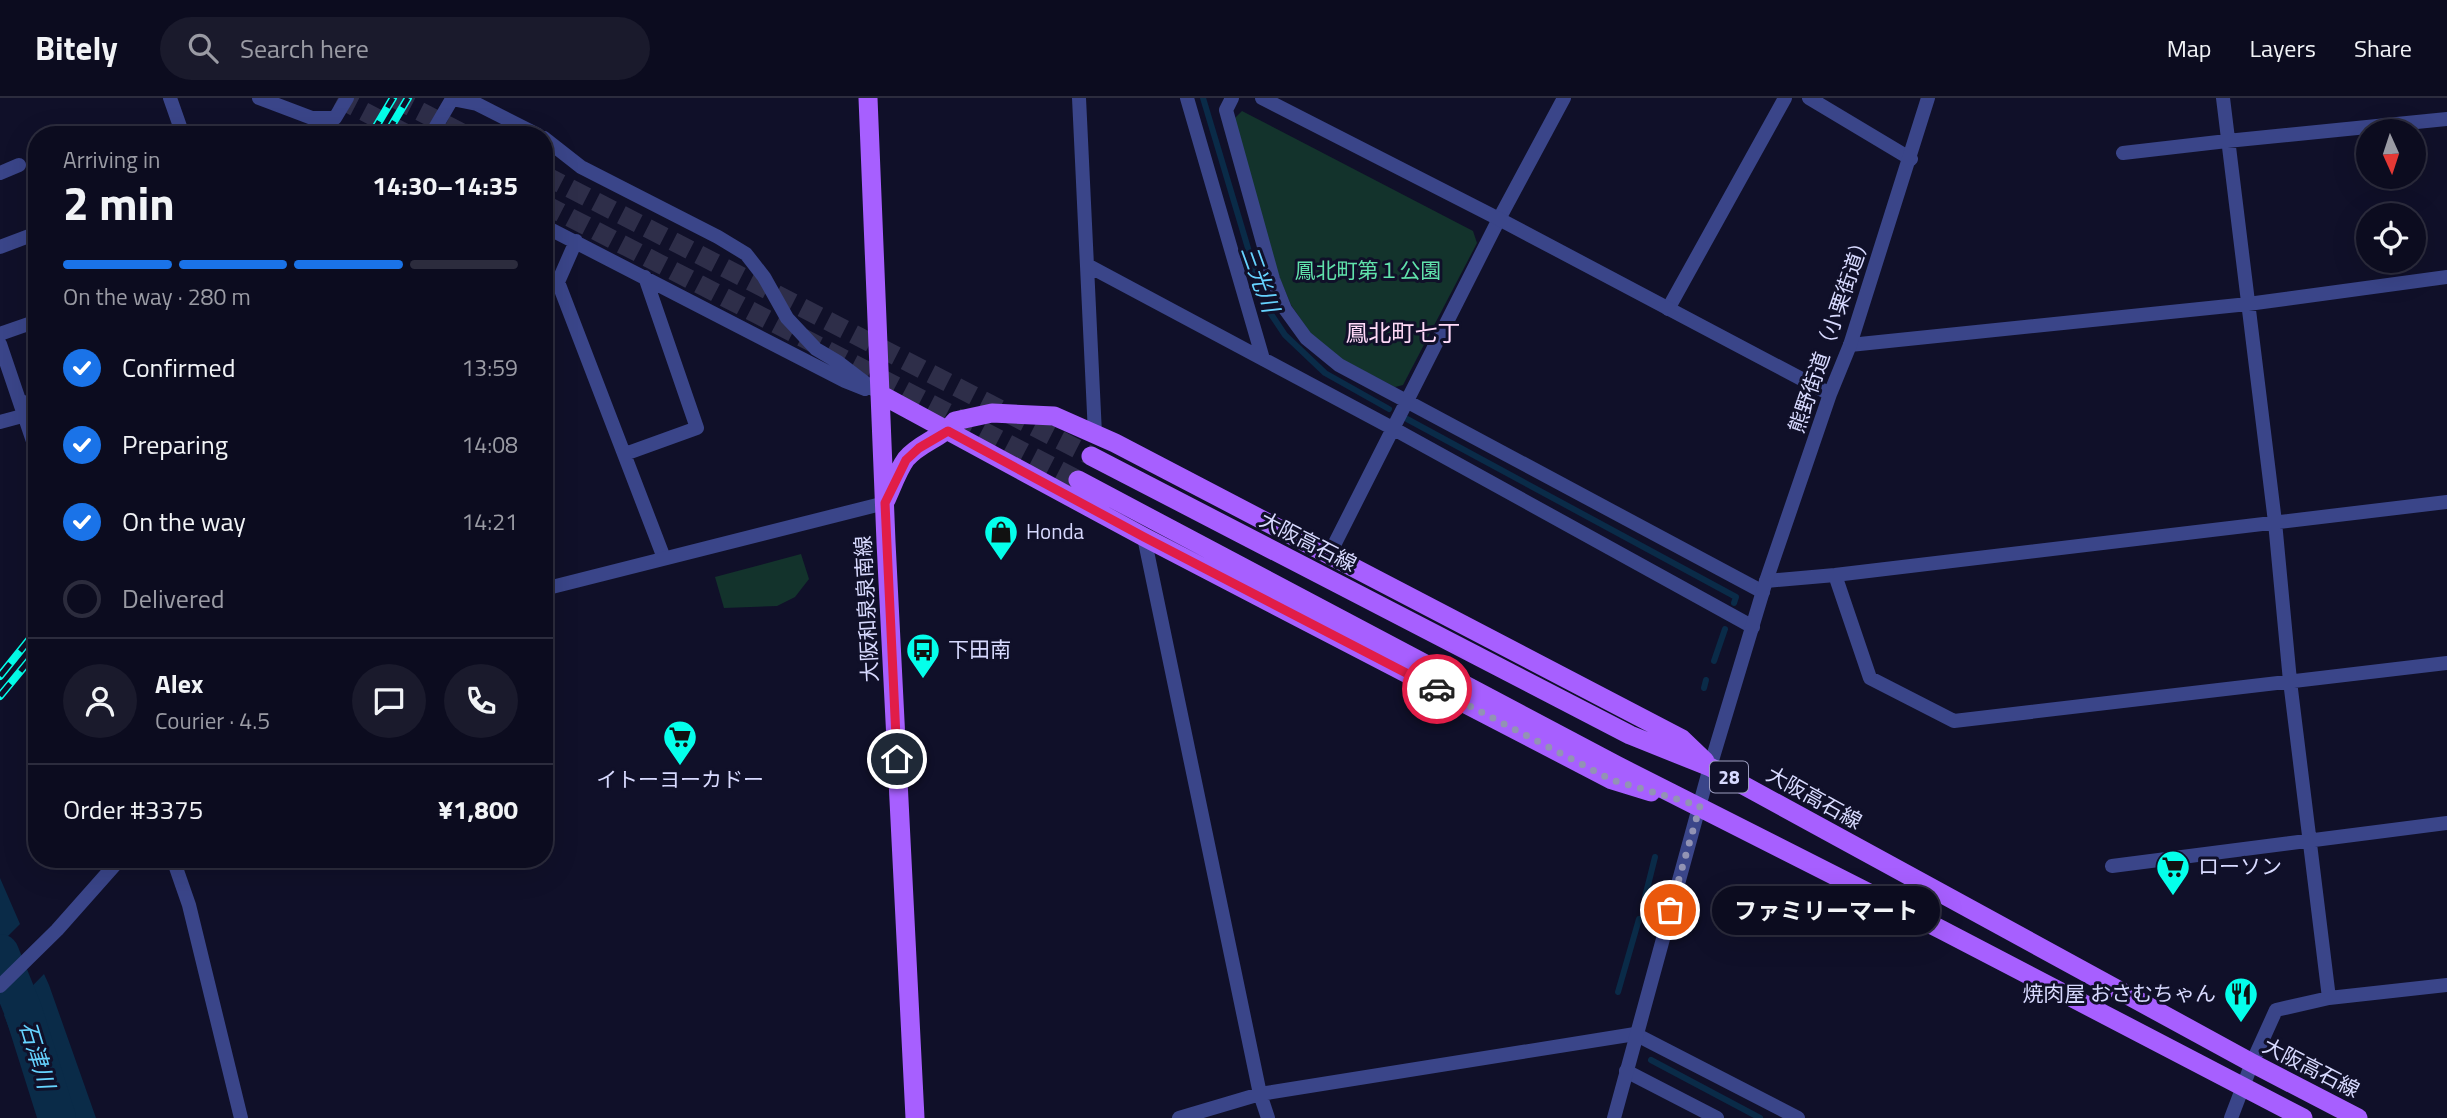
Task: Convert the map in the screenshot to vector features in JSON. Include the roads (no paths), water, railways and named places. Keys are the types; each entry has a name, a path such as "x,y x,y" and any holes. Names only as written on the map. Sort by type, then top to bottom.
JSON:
{"main road":[{"name":"大阪和泉泉南線","path":"868,98 915,1118"},
{"path":"880,394 1144,537 1612,780 1700,806"},
{"path":"885,503 906,460 919,448 948,431 955,421 992,413 1054,416 1127,449 1682,738 1710,767"},
{"name":"大阪高石線","path":"1091,456 1630,735 1710,767 2252,1063 2358,1118"},
{"name":"28","path":"1078,480 1616,765 2303,1118"}],"street":[{"path":"170,98 180,126"},
{"path":"259,98 312,118 335,118 347,98"},
{"path":"1079,98 1095,434"},
{"path":"1187,98 1263,359"},
{"path":"1232,98 1226,110 1273,279 1285,309 1306,338 1339,365 1407,403 1765,587 1835,575 2447,502"},
{"path":"1262,98 1499,219 1830,394"},
{"path":"1329,555 1499,219 1564,98"},
{"path":"1668,309 1785,98"},
{"path":"1809,98 1911,159"},
{"name":"熊野街道（小栗街道）","path":"1710,767 1765,587 1830,394 1850,345 1911,159 1928,98"},
{"path":"2223,98 2329,998"},
{"path":"436,126 452,99 477,104 520,126"},
{"path":"2123,153 2447,119"},
{"path":"553,145 581,167 747,254 764,277 786,318 816,349 880,394"},
{"path":"0,173 19,166"},
{"path":"553,230 845,381 880,394"},
{"path":"0,247 28,236"},
{"path":"576,241 558,282 664,558"},
{"path":"1087,265 1395,427 1753,627"},
{"path":"625,454 697,428 645,277"},
{"path":"1850,345 2248,304 2447,277"},
{"path":"0,334 28,324"},
{"path":"0,344 28,422"},
{"path":"0,422 28,407"},
{"path":"553,587 885,503"},
{"path":"1144,537 1260,1094 1268,1118"},
{"path":"1835,575 1870,678 1954,721 2447,663"},
{"path":"1614,1118 1710,767"},
{"path":"2112,866 2447,823"},
{"path":"0,986 57,930 112,868"},
{"path":"176,868 189,905 241,1118"},
{"path":"2231,1118 2242,1086 2276,1010 2329,998 2447,985"},
{"path":"1179,1118 1260,1094 1635,1034 1798,1118"},
{"path":"1626,1071 1717,1118"}],"water":[{"path":"0,878 20,924 0,944"},
{"path":"44,974 96,1118 43,1118 4,1015"}],"waterway":[{"name":"三光川","path":"1203,98 1265,305 1285,335 1325,373 1389,409"},
{"name":"三光川","path":"1407,419 1736,597 1734,603"},
{"name":"三光川","path":"1714,661 1725,629"},
{"name":"三光川","path":"1704,688 1706,680"},
{"name":"三光川","path":"1645,897 1655,857"},
{"name":"三光川","path":"1618,992 1639,919"},
{"name":"石津川","path":"0,953 23,1010 57,1118"},
{"name":"三光川","path":"1651,1060 1760,1118"}],"tunnel":[{"path":"338,98 392,126"},
{"path":"394,98 448,126"},
{"path":"553,180 1091,456"},
{"path":"553,209 1078,480"}],"railway":[{"path":"376,126 393,98"},
{"path":"391,126 408,98"},
{"path":"0,676 28,641"},
{"path":"0,696 28,662"}],"place":[{"name":"Honda","path":"1001,562"},
{"name":"下田南","path":"923,680"},
{"name":"イトーヨーカドー","path":"680,767"},
{"name":"ローソン","path":"2173,897"},
{"name":"ファミリーマート","path":"1670,910"},
{"name":"焼肉屋 おさむちゃん","path":"2241,1024"}],"district":[{"name":"鳳北町七丁","path":"1403,333"}],"park label":[{"name":"鳳北町第１公園","path":"1368,271"}]}
